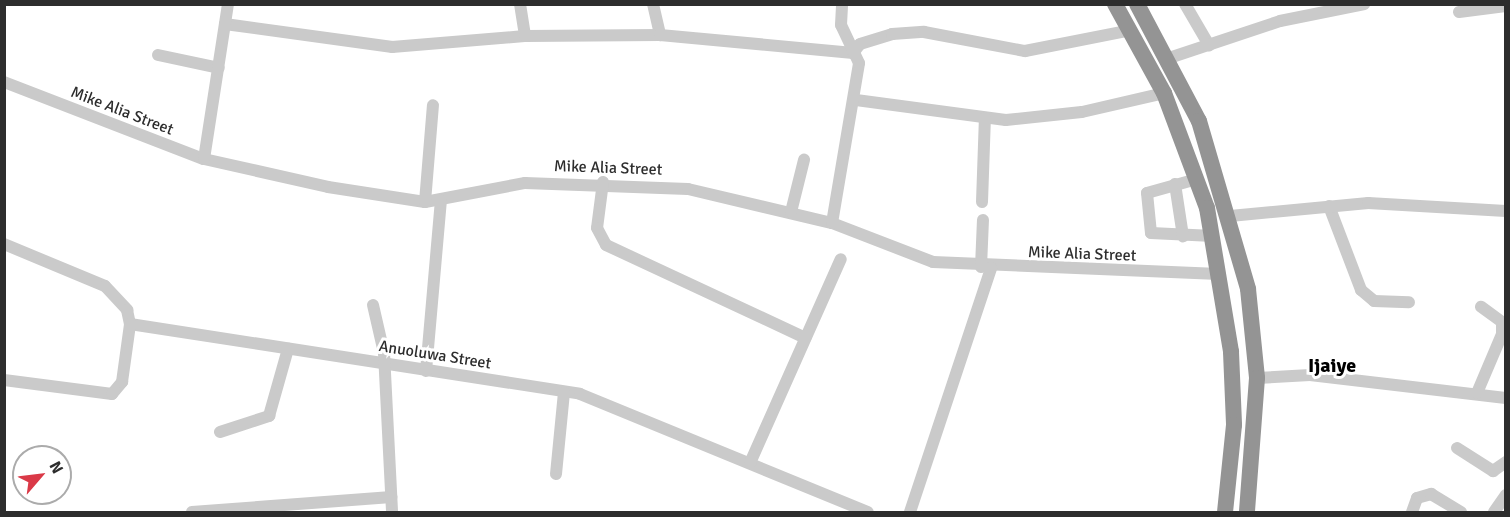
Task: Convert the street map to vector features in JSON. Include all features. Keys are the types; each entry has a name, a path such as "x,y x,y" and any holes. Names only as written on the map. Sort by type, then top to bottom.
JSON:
{"highway":[{"path":"1115,4 1164,93 1197,178 1213,236 1232,352 1233,415 1226,513"},
{"path":"1137,4 1199,121 1230,216 1248,289 1257,378 1247,513"}],"street":[{"path":"204,159 228,4"},
{"path":"520,4 525,36"},
{"path":"653,4 660,35"},
{"path":"832,223 840,159 856,100 859,63 840,25 842,4"},
{"path":"1185,4 1209,45"},
{"path":"1166,59 1280,21 1364,4"},
{"path":"1459,12 1482,6 1506,6"},
{"path":"225,24 392,47 525,36 660,35 853,52"},
{"path":"853,52 860,44 892,34 924,32 1025,51 1131,30"},
{"path":"158,55 219,68"},
{"name":"Mike Alia Street","path":"4,82 204,159 328,187 425,202 441,201 525,183 603,182 688,189 832,223 933,262 986,267 1220,274"},
{"path":"856,100 986,118 1082,112 1164,93"},
{"path":"425,202 433,105"},
{"path":"982,202 986,118"},
{"path":"791,212 804,160"},
{"path":"1197,178 1147,193 1151,233 1213,236"},
{"path":"603,182 597,228 606,245 805,338"},
{"path":"1175,184 1183,236"},
{"path":"426,371 441,201"},
{"path":"1230,216 1329,206 1506,211"},
{"path":"1329,206 1361,290 1374,301 1408,302"},
{"path":"910,513 986,267 983,220"},
{"path":"4,244 105,286 127,310 130,324 122,382 112,394 4,380"},
{"path":"750,463 841,259"},
{"path":"373,305 382,363 392,513"},
{"path":"1477,393 1502,333 1502,322 1481,307"},
{"name":"Anuoluwa Street","path":"130,324 564,392 750,463 868,513"},
{"path":"220,432 269,416 288,350"},
{"path":"1257,378 1310,375 1506,398"},
{"path":"556,474 564,392"},
{"path":"1457,448 1493,471 1506,462"},
{"path":"1412,513 1417,498 1431,494 1461,513"},
{"path":"1494,513 1506,495"},
{"path":"192,513 391,497"}],"district":[{"name":"Ijaiye","path":"1332,365"}]}
